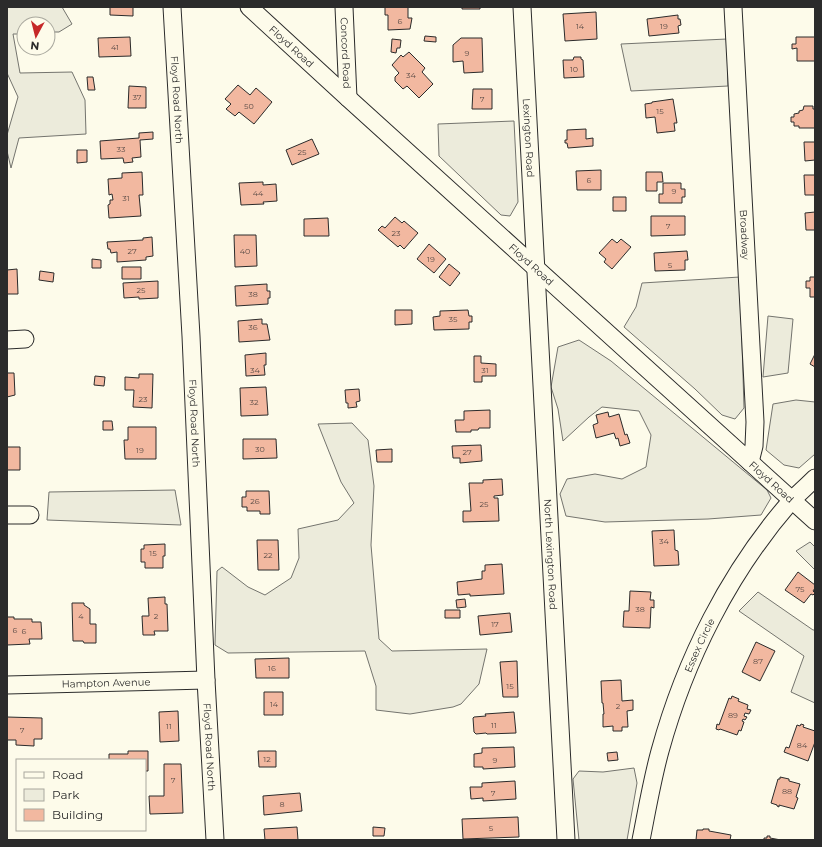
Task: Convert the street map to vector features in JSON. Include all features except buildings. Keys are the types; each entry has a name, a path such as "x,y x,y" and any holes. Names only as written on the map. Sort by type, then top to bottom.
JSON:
{"street":[{"name":"Floyd Road North","path":"172,7 192,336 206,680 215,840"},
{"name":"Floyd Road","path":"249,7 535,269 815,521"},
{"name":"Concord Road","path":"344,7 348,98"},
{"name":"Lexington Road","path":"522,7 535,269"},
{"name":"Broadway","path":"733,7 755,422 754,446 750,462"},
{"name":"North Lexington Road","path":"535,269 566,840"},
{"path":"7,340 25,339"},
{"name":"Essex Circle","path":"641,840 652,783 660,752 678,695 700,643 722,600 759,542 792,500 815,478"},
{"path":"7,515 30,515"},
{"name":"Hampton Avenue","path":"7,685 206,680"}],"green space":[{"path":"7,7 62,7 72,24 59,32 56,32 56,16 16,16 16,34 13,34 16,56 20,73 72,72 85,100 86,134 19,138 11,168 7,151 7,135 18,97 7,73"},
{"path":"727,39 728,86 631,91 621,44"},
{"path":"514,121 518,202 510,216 501,215 439,156 438,124"},
{"path":"740,277 744,408 735,419 722,415 695,389 624,327 636,307 642,283"},
{"path":"768,316 793,319 788,373 763,377"},
{"path":"579,340 611,361 767,490 771,498 761,515 708,519 605,522 566,516 560,494 567,479 595,474 622,479 646,467 651,435 639,411 602,407 563,441 558,409 551,387 558,347"},
{"path":"796,400 815,402 815,454 799,468 784,465 766,450 773,404"},
{"path":"352,423 368,440 374,486 371,545 379,639 392,651 487,649 479,684 461,704 453,707 410,714 376,710 376,686 365,651 228,653 215,645 217,571 222,567 248,587 265,595 291,578 299,558 298,529 338,520 354,503 341,482 318,424"},
{"path":"175,490 181,525 47,520 49,492"},
{"path":"810,542 815,547 815,570 796,551"},
{"path":"758,592 815,630 815,703 791,692 804,656 739,611"},
{"path":"634,768 637,783 627,840 579,840 573,779 579,771 603,772"}]}
